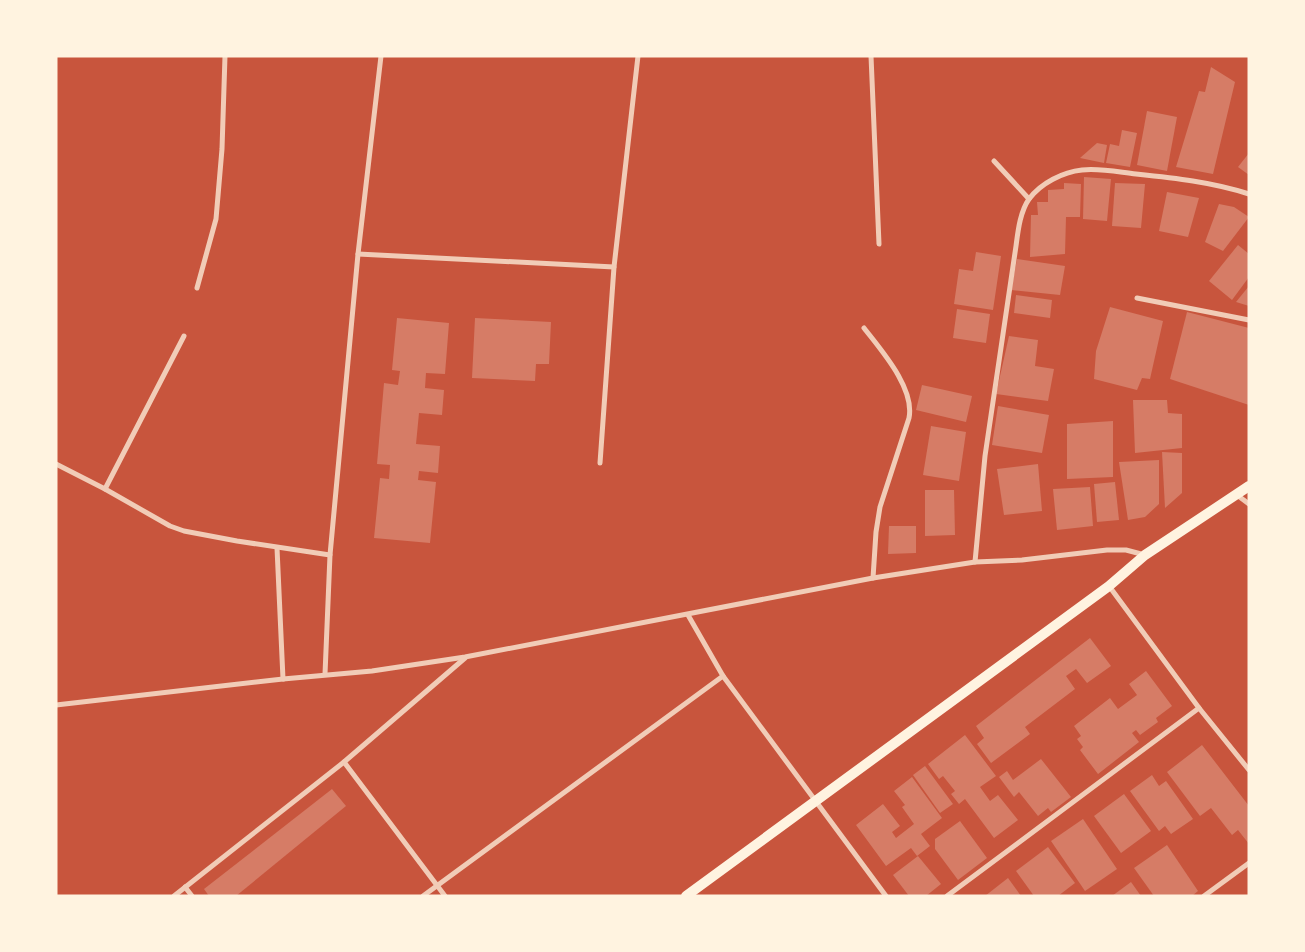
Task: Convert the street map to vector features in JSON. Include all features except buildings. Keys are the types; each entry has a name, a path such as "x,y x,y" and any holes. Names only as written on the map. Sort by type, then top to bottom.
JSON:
{"main road":[{"path":"686,896 1109,586 1145,555 1249,486"}],"street":[{"path":"197,288 216,219 222,149 225,56"},
{"path":"325,674 330,555 358,254 381,56"},
{"path":"600,463 614,267 638,56"},
{"path":"871,56 879,244"},
{"path":"994,161 1029,199"},
{"path":"975,562 983,476 1016,246 1020,220 1029,199 1056,178 1074,172 1093,170 1182,180 1214,185 1249,194"},
{"path":"358,254 614,267"},
{"path":"1137,298 1249,320"},
{"path":"864,328 889,361 904,387 910,406 909,418 880,507 876,532 873,578"},
{"path":"106,489 184,336"},
{"path":"56,464 106,489 177,529 277,548 330,555"},
{"path":"1236,495 1249,504"},
{"path":"277,548 283,679"},
{"path":"56,705 325,674 372,671 466,657 873,578 975,562 1022,560 1107,550 1126,550 1145,555"},
{"path":"1109,586 1199,708 1249,770"},
{"path":"688,615 723,676 886,896"},
{"path":"174,896 344,762 466,657"},
{"path":"423,896 723,676"},
{"path":"947,896 1199,708"},
{"path":"344,762 446,896"},
{"path":"1204,896 1249,862"},
{"path":"185,887 192,896"}]}
